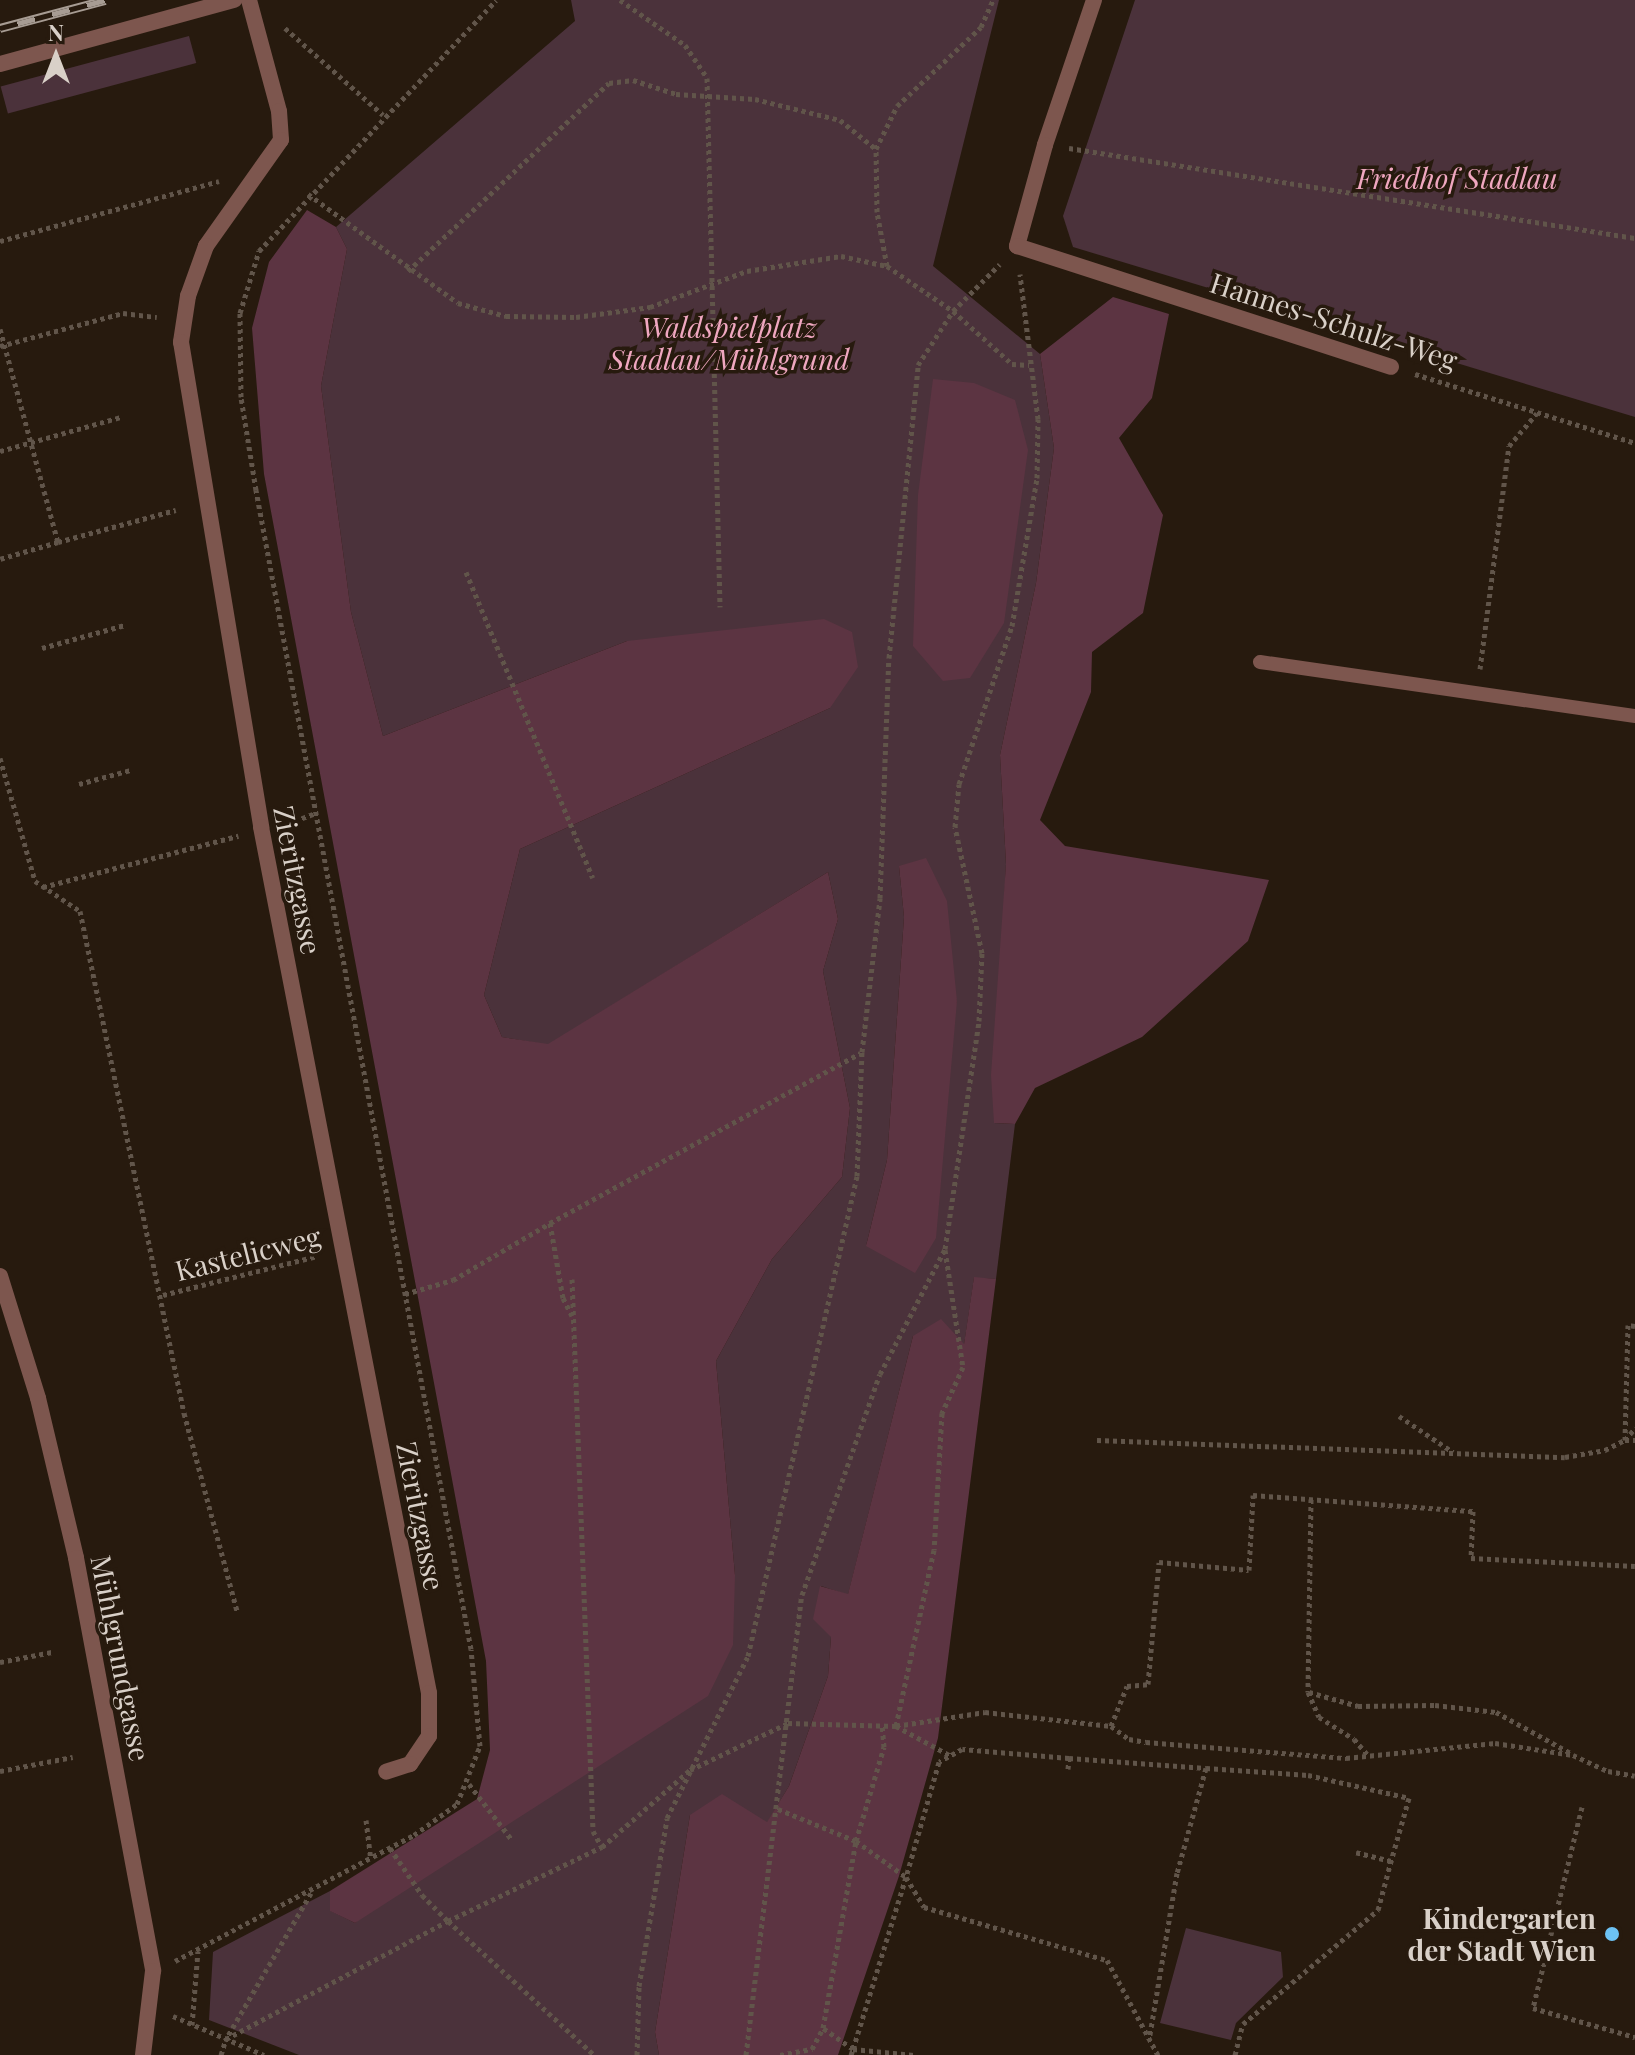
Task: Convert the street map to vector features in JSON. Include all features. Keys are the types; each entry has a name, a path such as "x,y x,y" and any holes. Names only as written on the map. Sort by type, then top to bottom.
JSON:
{"street":[{"path":"0,64 234,0"},
{"name":"Zieritzgasse","path":"249,0 279,111 281,140 206,246 188,296 181,342 258,811 429,1693 429,1736 410,1764 386,1772"},
{"path":"1017,246 1045,145 1094,0"},
{"name":"Hannes-Schulz-Weg","path":"1017,246 1391,367"},
{"name":"Mühlgrundgasse","path":"0,1276 38,1398 76,1558 153,1971 152,2008 143,2055"}],"lane":[{"path":"1260,662 1635,716"}],"path":[{"path":"276,21 383,115 496,0"},
{"path":"620,0 685,45 707,78 710,97 709,285 720,607"},
{"path":"887,266 877,212 876,149 897,106 981,27 993,0"},
{"path":"408,271 609,83 633,80 676,94 755,99 840,120 876,149"},
{"path":"1045,145 1635,238"},
{"path":"0,241 225,179"},
{"path":"308,194 408,271 458,303 506,316 576,317 650,307 747,271 841,256 887,266 953,311 1012,364 1029,365"},
{"path":"637,2055 639,1986 667,1818 748,1656 857,1176 862,1052 880,898 889,658 904,474 918,365 953,311 1017,246"},
{"path":"896,1726 934,1550 942,1413 963,1367 945,1249 979,1021 982,953 955,827 959,784 1012,626 1035,492 1038,419 1029,365 1017,246"},
{"path":"2,345 123,313 157,317"},
{"path":"0,329 58,542"},
{"name":"Hannes-Schulz-Weg","path":"1391,367 1635,443"},
{"path":"1477,693 1509,446 1537,413"},
{"path":"0,451 121,417"},
{"path":"0,559 176,510"},
{"path":"466,572 593,878"},
{"path":"42,648 125,625"},
{"path":"0,758 35,881 80,911 163,1295 184,1413 237,1611"},
{"path":"79,784 131,770"},
{"path":"43,887 237,836"},
{"path":"405,1294 453,1280 550,1223 862,1052"},
{"path":"550,1223 563,1298 574,1321"},
{"path":"746,2055 802,1595 880,1374 945,1249"},
{"name":"Kastelicweg","path":"163,1295 343,1250"},
{"path":"572,1279 593,1831 602,1847"},
{"path":"1625,1440 1628,1325 1635,1326"},
{"path":"1399,1416 1454,1453"},
{"path":"1097,1440 1565,1457 1605,1450 1625,1440 1635,1428"},
{"path":"1625,1440 1635,1440"},
{"path":"1111,1726 1127,1686 1148,1684 1159,1562 1249,1570 1253,1495 1473,1511 1471,1558 1635,1566"},
{"path":"1311,1499 1308,1692 1319,1717 1354,1739 1368,1755"},
{"path":"0,1662 52,1652"},
{"path":"1308,1692 1358,1706 1435,1705 1496,1712 1573,1755"},
{"path":"226,2039 448,1921 602,1847 690,1770 788,1723 896,1726 985,1712 1111,1726 1129,1739 1146,1742 1346,1758 1495,1743 1573,1755 1635,1776"},
{"path":"780,2055 812,2049 823,2028 856,1841 884,1747 882,1725"},
{"path":"896,1726 951,1756"},
{"path":"852,2052 906,1877 928,1791 939,1762 962,1749 1308,1775 1409,1798 1378,1910 1243,2024 1235,2055"},
{"path":"0,1771 73,1757"},
{"path":"1068,1769 1069,1758"},
{"path":"1149,2040 1177,1873 1206,1768"},
{"path":"469,1784 512,1840"},
{"path":"1582,1807 1533,2008 1635,2037"},
{"path":"778,1809 856,1841 906,1877 924,1907 1107,1960 1158,2055"},
{"path":"366,1820 371,1858"},
{"path":"390,1848 422,1895 594,2055"},
{"path":"1356,1852 1391,1861"},
{"path":"221,2055 226,2039 313,1890"},
{"path":"192,2025 198,1950"},
{"path":"152,2008 264,2055"},
{"path":"823,2028 852,2052 914,2055"}],"green space":[{"name":"Waldspielplatz Stadlau/Mühlgrund","path":"571,0 999,0 933,266 1040,354 1054,448 1036,583 1000,755 1006,864 994,1123 1015,1124 996,1279 974,1278 964,1345 913,1336 848,1595 821,1586 831,1637 828,1676 789,1786 767,1823 690,1815 655,2032 659,2055 299,2055 209,2020 213,1952 330,1891 331,1911 355,1923 735,1575 716,1361 772,1259 842,1177 850,1108 823,971 838,919 828,872 548,1045 502,1037 484,995 520,849 830,708 627,641 383,736 351,612 321,386 347,249 336,227 575,21","holes":["899,866 957,1001 866,1246 887,1160 904,917"]},
{"name":"Friedhof Stadlau","path":"1135,0 1635,0 1635,417 1073,247 1063,216"},
{"path":"189,36 196,63 8,114 1,86"},
{"path":"1186,1928 1281,1952 1283,1977 1236,2023 1231,2040 1160,2023"}],"shaded area":[{"path":"307,210 336,227 347,249 321,386 351,612 383,736 627,641 824,619 852,632 858,667 830,708 520,849 484,995 502,1037 548,1044 828,872 838,919 823,971 850,1108 842,1177 772,1259 716,1361 735,1575 733,1645 708,1696 355,1923 330,1911 330,1891 477,1799 490,1750 486,1661 264,474 252,328 269,262"},
{"path":"1113,297 1169,314 1152,398 1119,438 1163,515 1143,613 1092,652 1091,692 1040,820 1065,846 1269,880 1248,941 1142,1037 1035,1088 1015,1124 994,1123 991,1075 1006,864 1000,755 1036,583 1054,448 1040,354"},
{"path":"933,379 974,383 1015,400 1028,450 1004,623 970,678 943,681 913,646 918,495"},
{"path":"926,858 947,901 957,1001 936,1238 915,1273 866,1246 887,1160 904,917 899,866"},
{"path":"974,1277 996,1279 938,1738 899,1876 838,2055 659,2055 655,2032 690,1815 722,1794 767,1822 789,1786 828,1676 831,1637 813,1619 820,1586 848,1594 913,1336 941,1319 964,1344"}],"railway":[{"path":"0,28 105,0"}],"place":[{"name":"Kindergarten der Stadt Wien","path":"1612,1934"}]}
